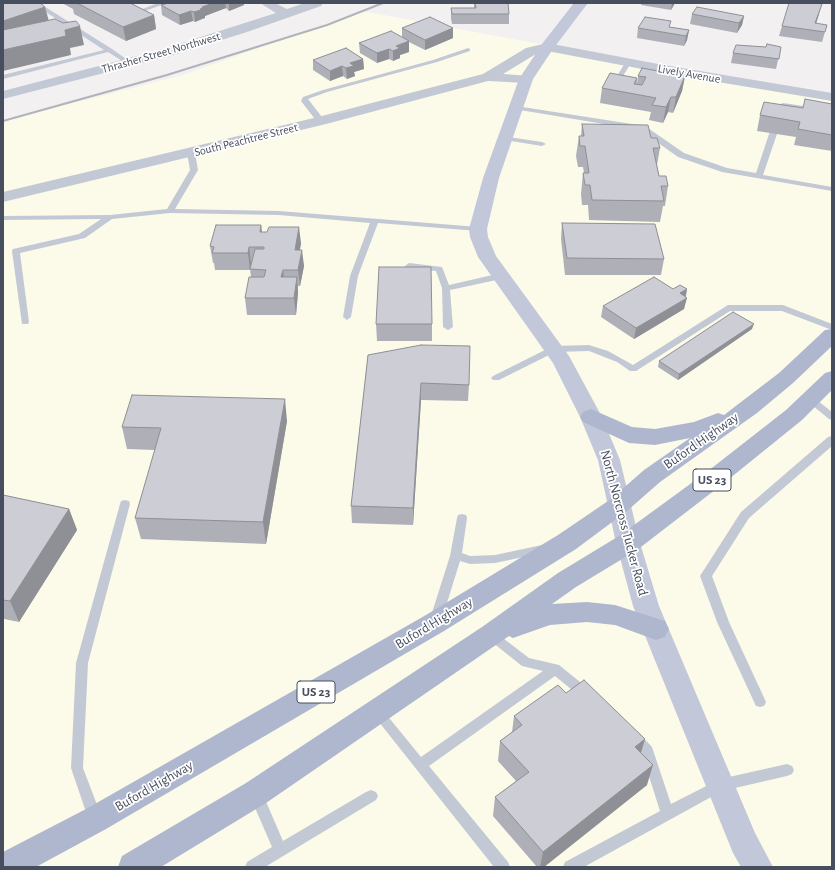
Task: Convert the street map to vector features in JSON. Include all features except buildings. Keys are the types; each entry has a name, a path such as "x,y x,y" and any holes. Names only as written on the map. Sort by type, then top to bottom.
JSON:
{"main road":[{"name":"Buford Highway","path":"6,867 96,820 435,623 561,546 620,505 652,476 749,408 786,378 832,335"},
{"name":"US 23","path":"133,867 256,794 491,635 567,580 628,543 716,477 794,415 832,378"},
{"path":"591,417 629,435 655,437 697,429 749,408"},
{"path":"491,635 527,621 550,615 587,612 615,615 656,629"}],"street":[{"path":"266,3 286,14"},
{"name":"Thrasher Street Northwest","path":"3,95 243,29 317,3"},
{"path":"478,229 491,178 526,79 547,47 582,3"},
{"name":"Lively Avenue","path":"547,47 628,63 832,97"},
{"name":"South Peachtree Street","path":"3,197 192,153 488,77 531,50 547,47"},
{"name":"South Peachtree Street","path":"488,77 526,79"},
{"name":"North Norcross Tucker Road","path":"478,229 479,237 487,257 553,349 579,392 591,417 609,460 628,543 646,606 744,843 758,867"}],"lane":[{"path":"35,3 127,62"},
{"path":"143,10 164,3"},
{"path":"3,76 110,50"},
{"path":"321,121 308,105 305,98 324,91 435,61 468,50"},
{"path":"615,84 628,63"},
{"path":"777,120 783,105 832,112"},
{"path":"516,108 642,128 681,155 725,170 832,189"},
{"path":"759,176 773,134"},
{"path":"505,138 542,144"},
{"path":"170,211 194,170 192,153"},
{"path":"3,218 110,217 170,211 279,213 478,229"},
{"path":"25,322 16,251 82,236 110,217"},
{"path":"347,317 354,276 375,220"},
{"path":"409,266 439,269 446,288 448,327"},
{"path":"446,288 501,276"},
{"path":"496,378 553,349 589,348 610,356 633,370 728,308 782,308 832,327"},
{"path":"810,398 832,417"},
{"path":"760,702 724,622 706,576 745,515 832,440"},
{"path":"96,820 77,768 82,663 125,504"},
{"path":"435,623 456,556 462,518"},
{"path":"456,556 470,560 495,559 561,546"},
{"path":"491,635 526,662 555,670 596,701"},
{"path":"420,765 555,670"},
{"path":"377,712 503,867"},
{"path":"623,724 647,751 668,814"},
{"path":"570,867 720,785 787,770"},
{"path":"256,794 280,849"},
{"path":"252,867 371,796"}],"shaded area":[{"path":"362,11 832,98 832,867 3,867 3,121 183,75"}],"railway":[{"path":"3,121 167,75 327,25 383,3"}]}
